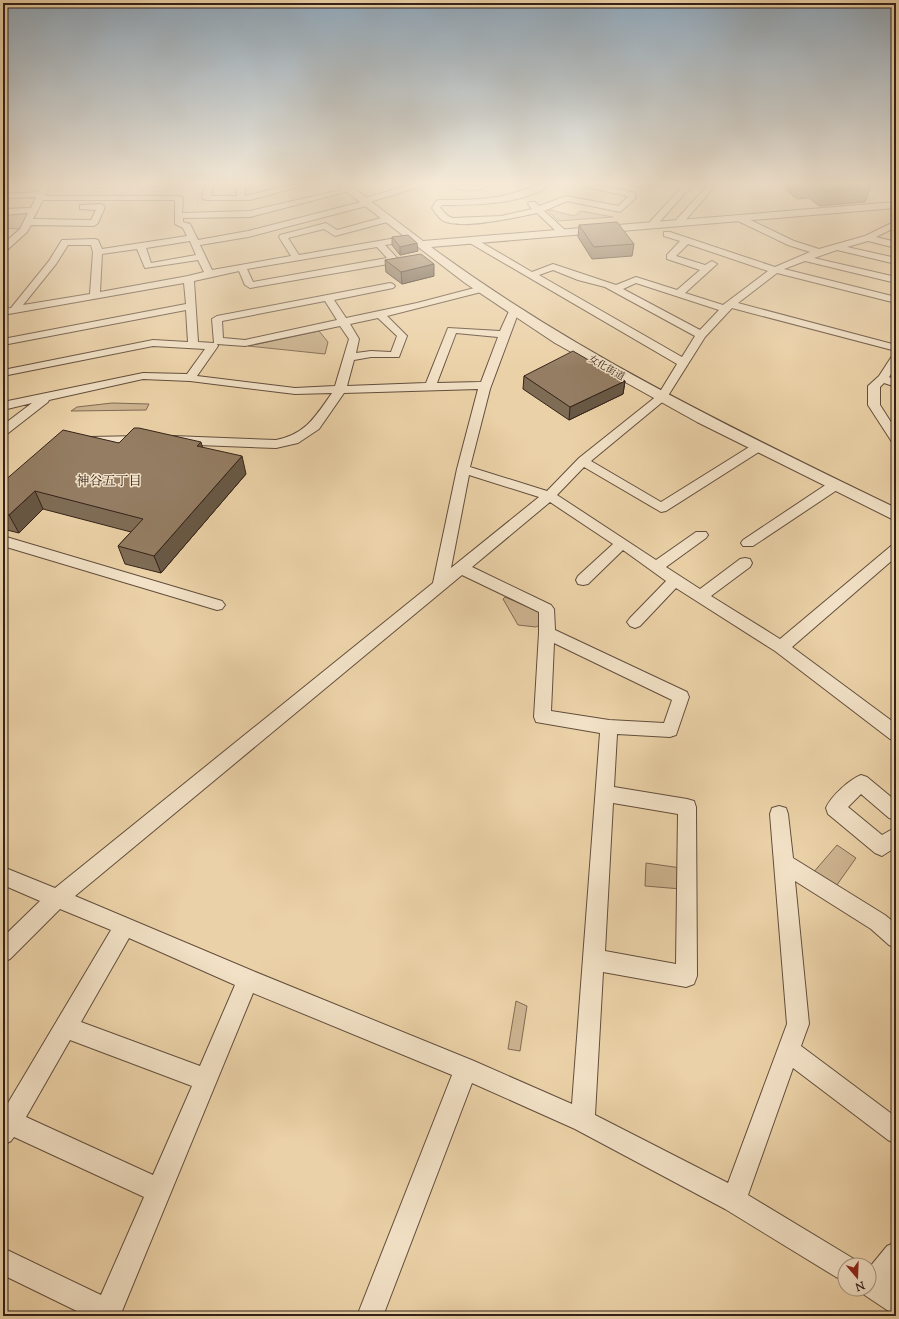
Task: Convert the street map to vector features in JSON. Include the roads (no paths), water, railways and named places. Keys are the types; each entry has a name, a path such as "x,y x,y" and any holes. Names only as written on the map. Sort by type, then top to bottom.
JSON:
{"street":[{"path":"14,310 53,262 63,245"},
{"path":"95,295 98,252 96,245"},
{"path":"98,252 156,245"},
{"path":"196,245 209,273"},
{"path":"287,245 296,258"},
{"path":"3,312 189,279 209,273 376,245"},
{"path":"242,268 250,285 394,260 380,245"},
{"name":"女化街道","path":"423,245 514,311 592,358 662,397 758,447 896,515"},
{"path":"479,245 684,362"},
{"path":"682,245 670,257 707,268"},
{"path":"697,245 775,270 896,300"},
{"path":"797,245 819,252"},
{"path":"3,952 56,899 548,496 583,461 662,397 701,335 728,306 775,270 819,252 845,245"},
{"path":"141,246 148,266 202,257"},
{"path":"836,247 896,261"},
{"path":"678,294 724,253"},
{"path":"248,255 256,266"},
{"path":"804,258 896,280"},
{"path":"532,274 553,267 581,278 608,285 701,335"},
{"path":"189,279 193,344"},
{"path":"615,290 636,280 678,294 896,348"},
{"path":"390,286 217,319 218,341 245,343 380,314 482,289"},
{"path":"78,442 159,440 276,444 294,440 315,426 340,390 354,339 328,298"},
{"path":"3,342 190,306"},
{"path":"440,585 463,469 485,385 503,334 514,311"},
{"path":"349,357 371,354 395,355 402,336 380,314"},
{"path":"430,387 452,330 503,334"},
{"path":"3,373 153,343 213,346 190,378"},
{"path":"895,364 874,386 874,405 896,439"},
{"path":"3,406 47,398 143,376 190,378 295,391 485,385"},
{"path":"883,378 896,384"},
{"path":"3,431 47,398"},
{"path":"583,461 661,508 758,447"},
{"path":"463,469 548,496 622,543 675,580 781,647 896,734"},
{"path":"748,543 834,485"},
{"path":"656,567 701,535"},
{"path":"3,540 217,605"},
{"path":"583,580 622,543"},
{"path":"781,647 896,549"},
{"path":"700,596 745,563"},
{"path":"461,568 546,609 547,633 542,717 609,727 670,730 681,697 547,633"},
{"path":"635,622 675,580"},
{"path":"583,1121 609,727"},
{"path":"896,812 861,783 836,808 882,847 896,836"},
{"path":"594,960 686,976 687,807 604,793"},
{"path":"734,1200 798,1024 779,814"},
{"path":"784,863 878,922 896,938"},
{"path":"3,876 125,926 248,980 466,1069 583,1121 734,1200 837,1263"},
{"path":"125,926 66,1027 5,1125 160,1191"},
{"path":"3,1261 107,1314 248,980"},
{"path":"66,1027 207,1080"},
{"path":"788,1050 896,1132"},
{"path":"370,1316 466,1069"},
{"path":"877,1277 896,1255"},
{"path":"877,1288 896,1301"}],"district":[{"name":"神谷五丁目","path":"109,480"}]}
